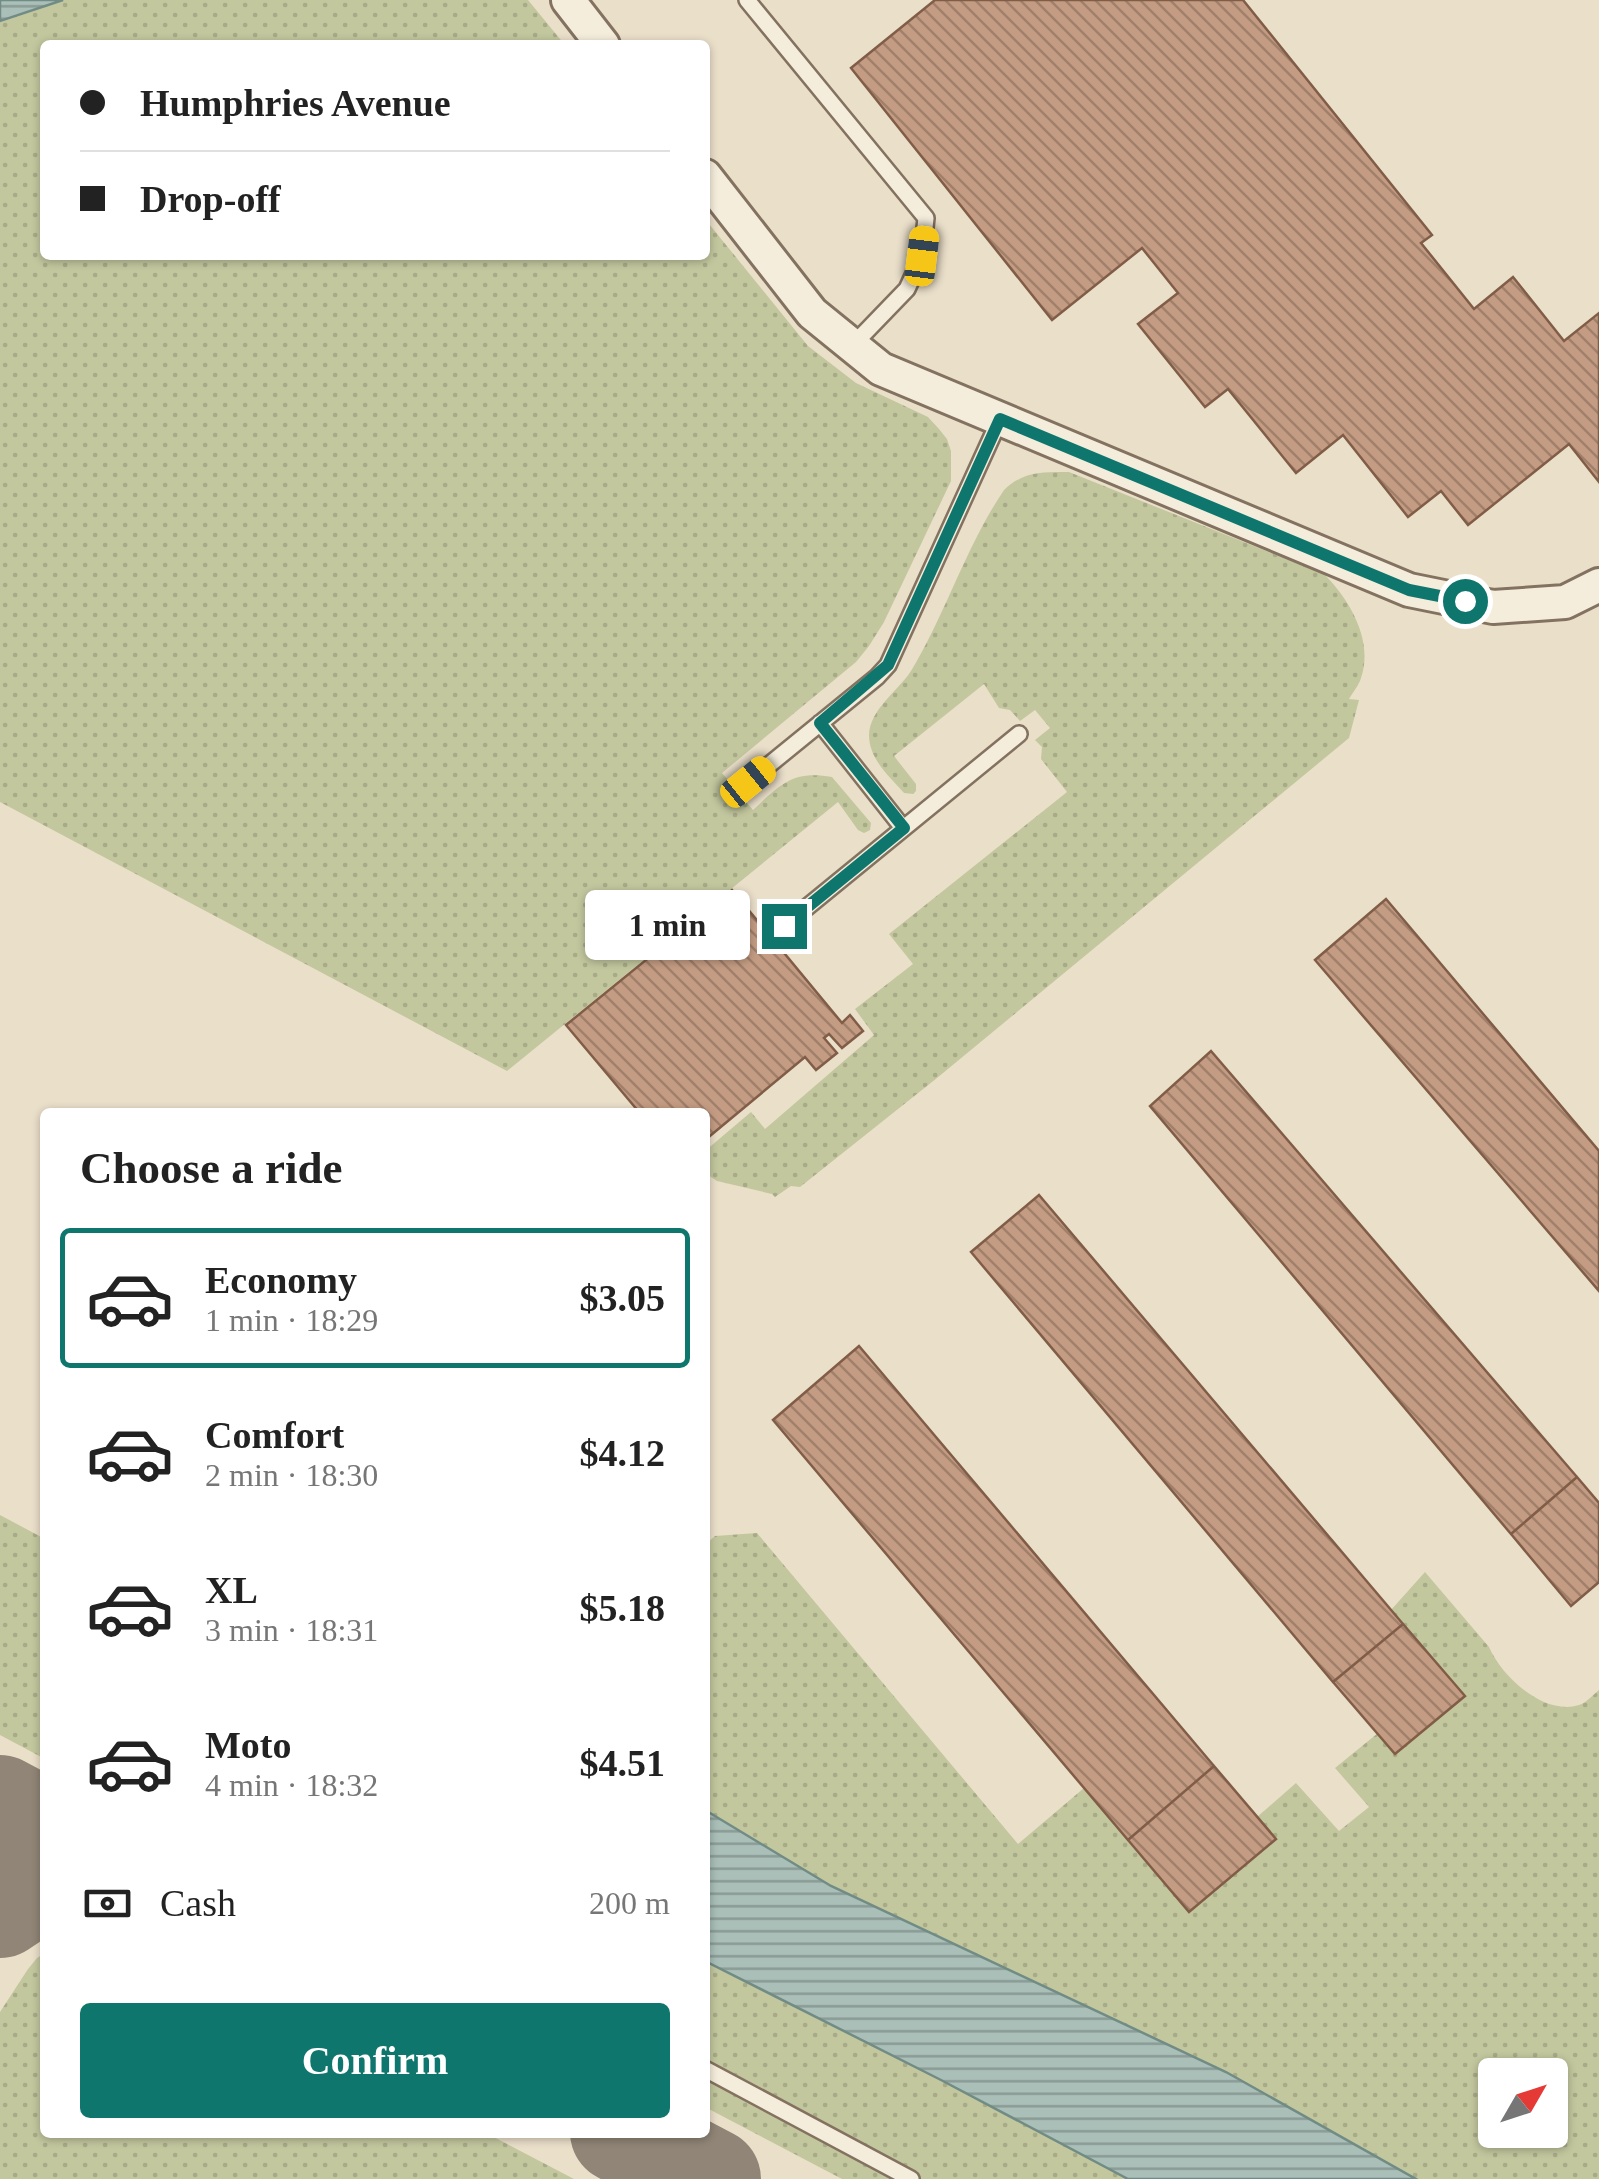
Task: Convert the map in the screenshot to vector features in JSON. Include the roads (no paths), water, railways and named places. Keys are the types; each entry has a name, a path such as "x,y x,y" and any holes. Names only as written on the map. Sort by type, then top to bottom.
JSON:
{"street":[{"path":"568,0 599,40"},
{"path":"710,182 812,313 881,369 1409,590 1493,607 1565,602 1599,585"}],"lane":[{"path":"747,0 926,218 922,256 907,289 852,346"},
{"path":"748,782 888,665 1000,419"},
{"path":"820,723 904,828"},
{"path":"784,926 1019,734"},
{"path":"710,2072 911,2179"}],"water":[{"path":"0,0 63,0 0,21"},
{"path":"710,1813 831,1886 1226,2072 1416,2179 1128,2179 710,1964"}]}
